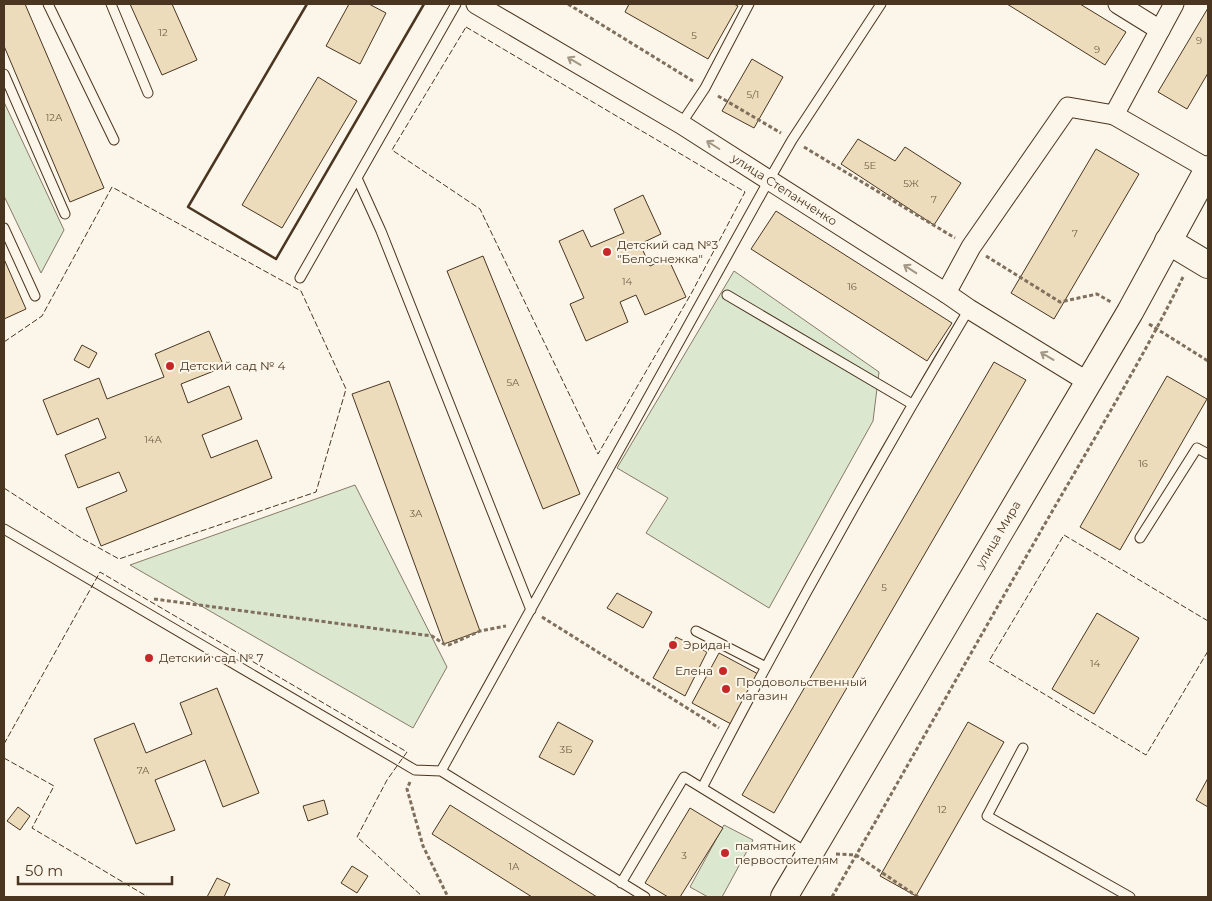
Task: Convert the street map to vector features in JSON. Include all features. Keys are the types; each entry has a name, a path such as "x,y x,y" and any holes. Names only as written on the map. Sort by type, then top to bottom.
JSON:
{"street":[{"name":"улица Степанченко","path":"476,4 681,124 969,309 1088,382"},
{"path":"1118,4 1160,30"},
{"path":"1114,115 1174,4"},
{"path":"946,293 971,247 1068,107 1114,115 1208,169"},
{"name":"улица Мира","path":"791,895 810,854 1130,312 1208,169"},
{"path":"1168,241 1201,260"}],"lane":[{"path":"48,4 114,140"},
{"path":"111,4 148,94"},
{"path":"300,278 456,4"},
{"path":"681,124 705,88 749,4"},
{"path":"441,771 769,180 792,140 881,4"},
{"path":"4,74 65,214"},
{"path":"357,178 384,241 531,610"},
{"path":"4,228 35,296"},
{"path":"727,295 912,404"},
{"path":"702,788 766,667 912,404 969,309"},
{"path":"1140,538 1197,448 1208,454"},
{"path":"4,529 415,770 441,771 644,897"},
{"path":"696,631 766,667"},
{"path":"1022,748 987,816 1130,897"},
{"path":"621,883 684,777 810,854"}],"path":[{"path":"568,4 1060,302 1097,294 1130,312 1208,361"},
{"path":"832,897 935,714 1157,330 1201,260"},
{"path":"116,594 432,636 449,645 480,631 523,622"},
{"path":"531,610 730,735"},
{"path":"415,770 407,789 423,846 448,897"},
{"path":"810,854 856,855 918,897"}],"green space":[{"path":"4,102 64,230 41,273 4,196"},
{"path":"734,271 879,372 873,421 769,608 646,533 668,498 617,468"},
{"path":"355,485 447,667 413,728 130,565"},
{"path":"724,825 753,840 722,897 708,897 690,887"}],"building":[{"path":"4,4 25,4 104,188 70,202 4,46"},
{"path":"130,4 172,4 197,60 162,75"},
{"path":"349,4 369,4 386,13 360,64 326,46"},
{"path":"629,4 734,4 738,6 708,59 625,12"},
{"path":"1007,4 1080,4 1126,32 1105,65"},
{"path":"1208,8 1208,73 1187,109 1158,92"},
{"path":"752,59 783,77 754,128 722,111"},
{"path":"318,77 357,101 282,228 242,205"},
{"path":"858,139 895,161 905,147 961,183 934,225 841,164"},
{"path":"1096,149 1139,174 1054,319 1011,293"},
{"path":"643,195 661,234 640,244 650,266 668,258 686,297 645,315 636,295 620,302 628,322 586,341 570,304 584,298 559,241 583,230 591,247 624,233 614,209"},
{"path":"776,211 952,323 927,361 751,249"},
{"path":"483,256 580,494 543,509 447,271"},
{"path":"4,259 26,309 4,319"},
{"path":"209,331 224,367 181,384 188,403 229,386 242,419 202,435 211,458 257,440 272,478 101,546 86,508 127,491 119,472 78,488 65,455 106,438 98,418 57,435 43,400 99,378 107,399 164,377 155,354"},
{"path":"82,345 97,353 89,368 74,360"},
{"path":"994,362 1026,380 774,813 742,795"},
{"path":"1167,376 1207,399 1120,550 1080,527"},
{"path":"389,381 480,631 444,644 352,394"},
{"path":"617,593 652,612 643,628 607,608"},
{"path":"1097,613 1139,638 1094,714 1052,689"},
{"name":"Продовольственный магазин","path":"676,637 707,652 685,696 653,678"},
{"name":"Продовольственный магазин","path":"719,653 760,675 731,724 692,703"},
{"path":"217,688 259,793 223,807 205,760 155,780 175,830 136,844 94,739 134,723 146,753 192,734 180,703"},
{"path":"558,722 593,741 574,775 539,757"},
{"path":"968,722 1004,742 916,896 880,876"},
{"path":"1208,778 1208,807 1196,800"},
{"path":"324,800 328,814 308,821 303,806"},
{"path":"450,805 597,897 532,897 432,834"},
{"path":"18,807 30,816 20,830 7,821"},
{"path":"690,808 723,828 680,897 668,897 645,883"},
{"path":"352,866 368,876 357,893 341,883"},
{"path":"217,878 230,884 224,897 207,897"}],"fence":[{"path":"466,27 745,192 691,294 598,454 480,209 392,150 466,27"},
{"path":"4,342 42,316 112,187 301,291 346,389 316,492 119,559 81,538 4,488"},
{"path":"1208,621 1064,535 989,661 1146,755 1208,651"},
{"path":"4,744 100,572 407,752 387,780 357,837 423,897"},
{"path":"4,758 54,786 32,828 148,897"}],"wall":[{"path":"307,4 188,207 276,259 424,4"}],"place":[{"name":"Детский сад №3 \"Белоснежка\"","path":"607,252"},
{"name":"Детский сад № 4","path":"170,366"},
{"name":"Эридан","path":"673,645"},
{"name":"Детский сад № 7","path":"149,658"},
{"name":"Елена","path":"723,671"},
{"name":"Продовольственный магазин","path":"726,689"},
{"name":"памятник первостоителям","path":"725,853"}]}
